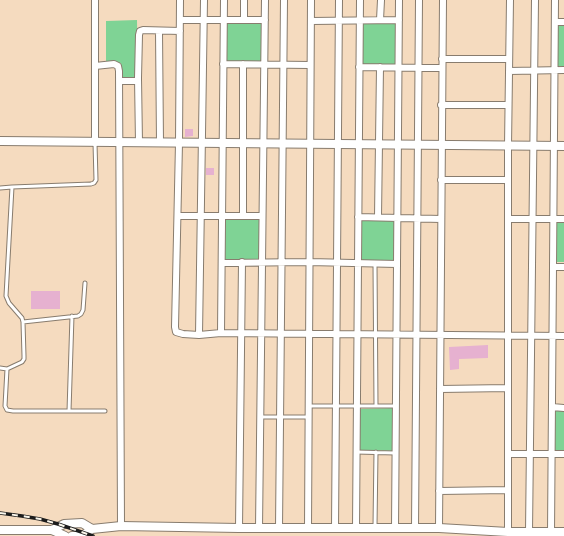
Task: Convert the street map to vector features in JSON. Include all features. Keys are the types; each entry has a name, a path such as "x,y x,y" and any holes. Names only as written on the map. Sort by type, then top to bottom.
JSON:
{"street":[{"path":"95,0 95,143"},
{"path":"180,0 176,332 199,335 221,332 564,336"},
{"path":"199,335 204,0"},
{"path":"221,332 224,0"},
{"path":"244,0 244,20"},
{"path":"259,528 265,0"},
{"path":"279,528 284,0"},
{"path":"308,528 311,0"},
{"path":"335,528 339,0"},
{"path":"356,528 360,0"},
{"path":"380,20 381,0"},
{"path":"394,528 399,0"},
{"path":"416,528 419,0"},
{"path":"439,528 442,0"},
{"path":"508,532 508,105 510,0"},
{"path":"529,532 535,0"},
{"path":"550,532 552,454 555,0"},
{"path":"180,20 265,20"},
{"path":"311,21 399,20"},
{"path":"555,22 564,22"},
{"path":"139,143 138,81 140,31 180,31"},
{"path":"159,31 160,143"},
{"path":"442,59 509,59"},
{"path":"95,66 114,64 118,66 119,71 121,526"},
{"path":"223,64 310,65"},
{"path":"243,216 244,64"},
{"path":"359,67 442,68"},
{"path":"378,217 380,67"},
{"path":"509,71 564,70"},
{"path":"119,81 138,81"},
{"path":"441,105 508,105"},
{"path":"0,141 202,144 564,146"},
{"path":"441,180 508,180"},
{"path":"178,216 262,216"},
{"path":"358,216 441,219"},
{"path":"508,219 564,219"},
{"path":"222,262 397,264"},
{"path":"239,528 242,262"},
{"path":"553,267 564,267"},
{"path":"440,389 508,388"},
{"path":"552,407 564,408"},
{"path":"508,454 564,454"},
{"path":"439,490 508,490"},
{"path":"52,530 64,524 82,524 92,529"},
{"path":"72,536 82,536 92,529 121,526 239,528 439,528 508,532 564,532"},
{"path":"0,530 52,530 65,536"}],"lane":[{"path":"0,188 94,183 96,180 95,143"},
{"path":"0,368 6,369 24,360 22,318 9,303 6,296 12,188"},
{"path":"375,264 376,406"},
{"path":"23,322 78,316 83,310 85,283"},
{"path":"69,411 72,316"},
{"path":"6,369 5,406 7,410 105,411"},
{"path":"309,406 396,406"},
{"path":"260,417 309,417"},
{"path":"356,452 395,453"},
{"path":"375,528 376,452"}],"green space":[{"path":"137,20 138,78 121,78 121,63 106,63 106,21"},
{"path":"226,21 263,21 263,62 226,62"},
{"path":"361,23 398,23 397,65 361,65"},
{"path":"557,25 564,25 564,66 557,66"},
{"path":"261,218 260,261 223,260 223,219"},
{"path":"360,219 395,220 394,261 359,261"},
{"path":"556,221 564,221 564,262 555,262"},
{"path":"395,408 394,451 357,450 357,409"},
{"path":"554,409 564,410 564,451 554,451"}],"building":[{"path":"185,129 193,129 193,136 185,137"},
{"path":"206,168 214,168 214,175 206,175"},
{"path":"31,291 60,291 60,309 31,309"},
{"path":"488,345 488,358 459,359 459,369 450,370 449,347"}],"railway":[{"path":"0,513 40,519 93,536"}]}
